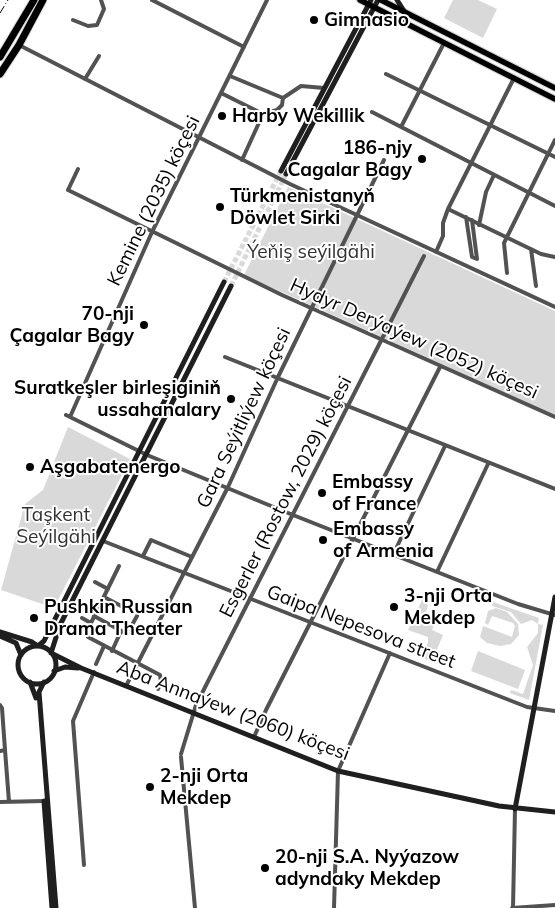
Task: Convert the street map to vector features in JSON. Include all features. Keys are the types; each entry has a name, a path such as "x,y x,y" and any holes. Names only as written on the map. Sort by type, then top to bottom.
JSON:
{"highway":[{"path":"0,56 34,0"},
{"path":"0,74 19,45 43,0"}],"main road":[{"path":"360,0 555,99"},
{"path":"371,4 284,173 324,88 371,4 379,0 555,88"},
{"path":"397,0 404,12"},
{"path":"52,908 36,693 30,682 20,672 18,666 21,655 28,648 38,646 44,641 55,622 224,282"},
{"path":"51,653 60,625 232,286"},
{"path":"515,809 555,597"},
{"path":"0,632 32,642 51,653 55,661 54,671"},
{"path":"0,636 16,643 21,655"},
{"name":"Aba Annaýew (2060) köçesi","path":"51,653 81,668 338,771 515,809 555,812"},
{"path":"56,908 39,692 44,682 54,671 65,667 81,668"},
{"path":"30,682 44,682"}],"street":[{"path":"73,20 88,26 97,25 104,9 101,0"},
{"path":"152,0 244,47"},
{"name":"Kemine (2035) köçesi","path":"141,452 68,416 152,232 267,0"},
{"path":"401,127 444,43"},
{"path":"19,45 242,160 357,216 555,307"},
{"path":"85,79 99,56"},
{"path":"386,74 419,92 555,157"},
{"path":"230,76 283,98"},
{"path":"436,252 443,236 443,223 448,209 514,78"},
{"path":"221,93 263,114 277,110 282,105 283,98 301,86 324,88"},
{"path":"372,112 555,206"},
{"path":"242,160 263,114"},
{"path":"507,273 504,243 506,237 530,193 555,140"},
{"name":"Gara Seýitliýew köçesi","path":"126,686 228,487 278,377 384,160"},
{"name":"Hydyr Derýaýew (2052) köçesi","path":"78,169 68,190 311,308 555,417"},
{"path":"479,225 486,192 494,175"},
{"path":"448,209 531,249 555,257"},
{"path":"466,217 472,257 477,259 472,220"},
{"path":"531,249 536,286"},
{"name":"Esgerler (Rostow, 2029) köçesi","path":"195,908 181,755 193,712 249,598 424,256"},
{"path":"226,357 348,405 488,464 555,489"},
{"path":"254,737 264,709 311,623 440,366"},
{"path":"393,555 445,446"},
{"path":"141,452 393,555 553,615"},
{"path":"437,572 488,464"},
{"path":"143,556 151,540 192,557"},
{"name":"Gaipa Nepesova street","path":"103,541 533,708 555,711"},
{"path":"119,566 88,629 88,637 160,675 161,682 158,689"},
{"path":"95,582 108,589"},
{"path":"104,597 124,608"},
{"path":"94,616 128,634 137,616"},
{"path":"82,618 91,623"},
{"path":"112,651 121,631"},
{"path":"96,664 104,646"},
{"path":"334,908 338,771 390,653"},
{"path":"84,866 72,721 94,672"},
{"path":"0,704 2,708 3,750 9,802"},
{"path":"0,802 44,801"},
{"path":"515,809 512,908 555,906"}],"green space":[{"path":"453,0 478,0 497,9 483,38 444,18"},
{"name":"Ýeňiş seýilgähi","path":"288,187 555,311 555,415 244,275"},
{"name":"Taşkent Seýilgähi","path":"68,427 130,459 54,608 1,590 25,504 43,490"},
{"path":"422,600 428,605 426,612 437,617 432,630 443,635 434,657 442,661 441,665 422,658 428,637 408,630"},
{"path":"493,602 539,618 538,624 532,620 521,624 511,612 492,606"},
{"path":"496,608 507,612 518,624 519,635 511,644 500,646 487,643 480,637 483,626 512,637 515,626 513,623 492,616 488,625 485,623 488,611"},
{"path":"538,624 543,625 529,700 510,693 511,690 523,694 533,665 527,647 538,633"},
{"path":"478,651 525,670 518,689 471,671"}],"tunnel":[{"path":"224,282 281,171"},
{"path":"231,286 286,174"}],"railway":[{"path":"0,13 8,0"}],"place":[{"name":"Gimnasio","path":"314,20"},
{"name":"Harby Wekillik","path":"222,116"},
{"name":"186-njy Cagalar Bagy","path":"422,159"},
{"name":"Türkmenistanyň Döwlet Sirki","path":"220,207"},
{"name":"70-nji Çagalar Bagy","path":"144,325"},
{"name":"Suratkeşler birleşiginiň ussahanalary","path":"231,399"},
{"name":"Aşgabatenergo","path":"30,467"},
{"name":"Embassy of France","path":"322,493"},
{"name":"Embassy of Armenia","path":"323,540"},
{"name":"3-nji Orta Mekdep","path":"394,607"},
{"name":"Pushkin Russian Drama Theater","path":"34,618"},
{"name":"2-nji Orta Mekdep","path":"150,787"},
{"name":"20-nji S.A. Nyýazow adyndaky Mekdep","path":"265,868"}]}
